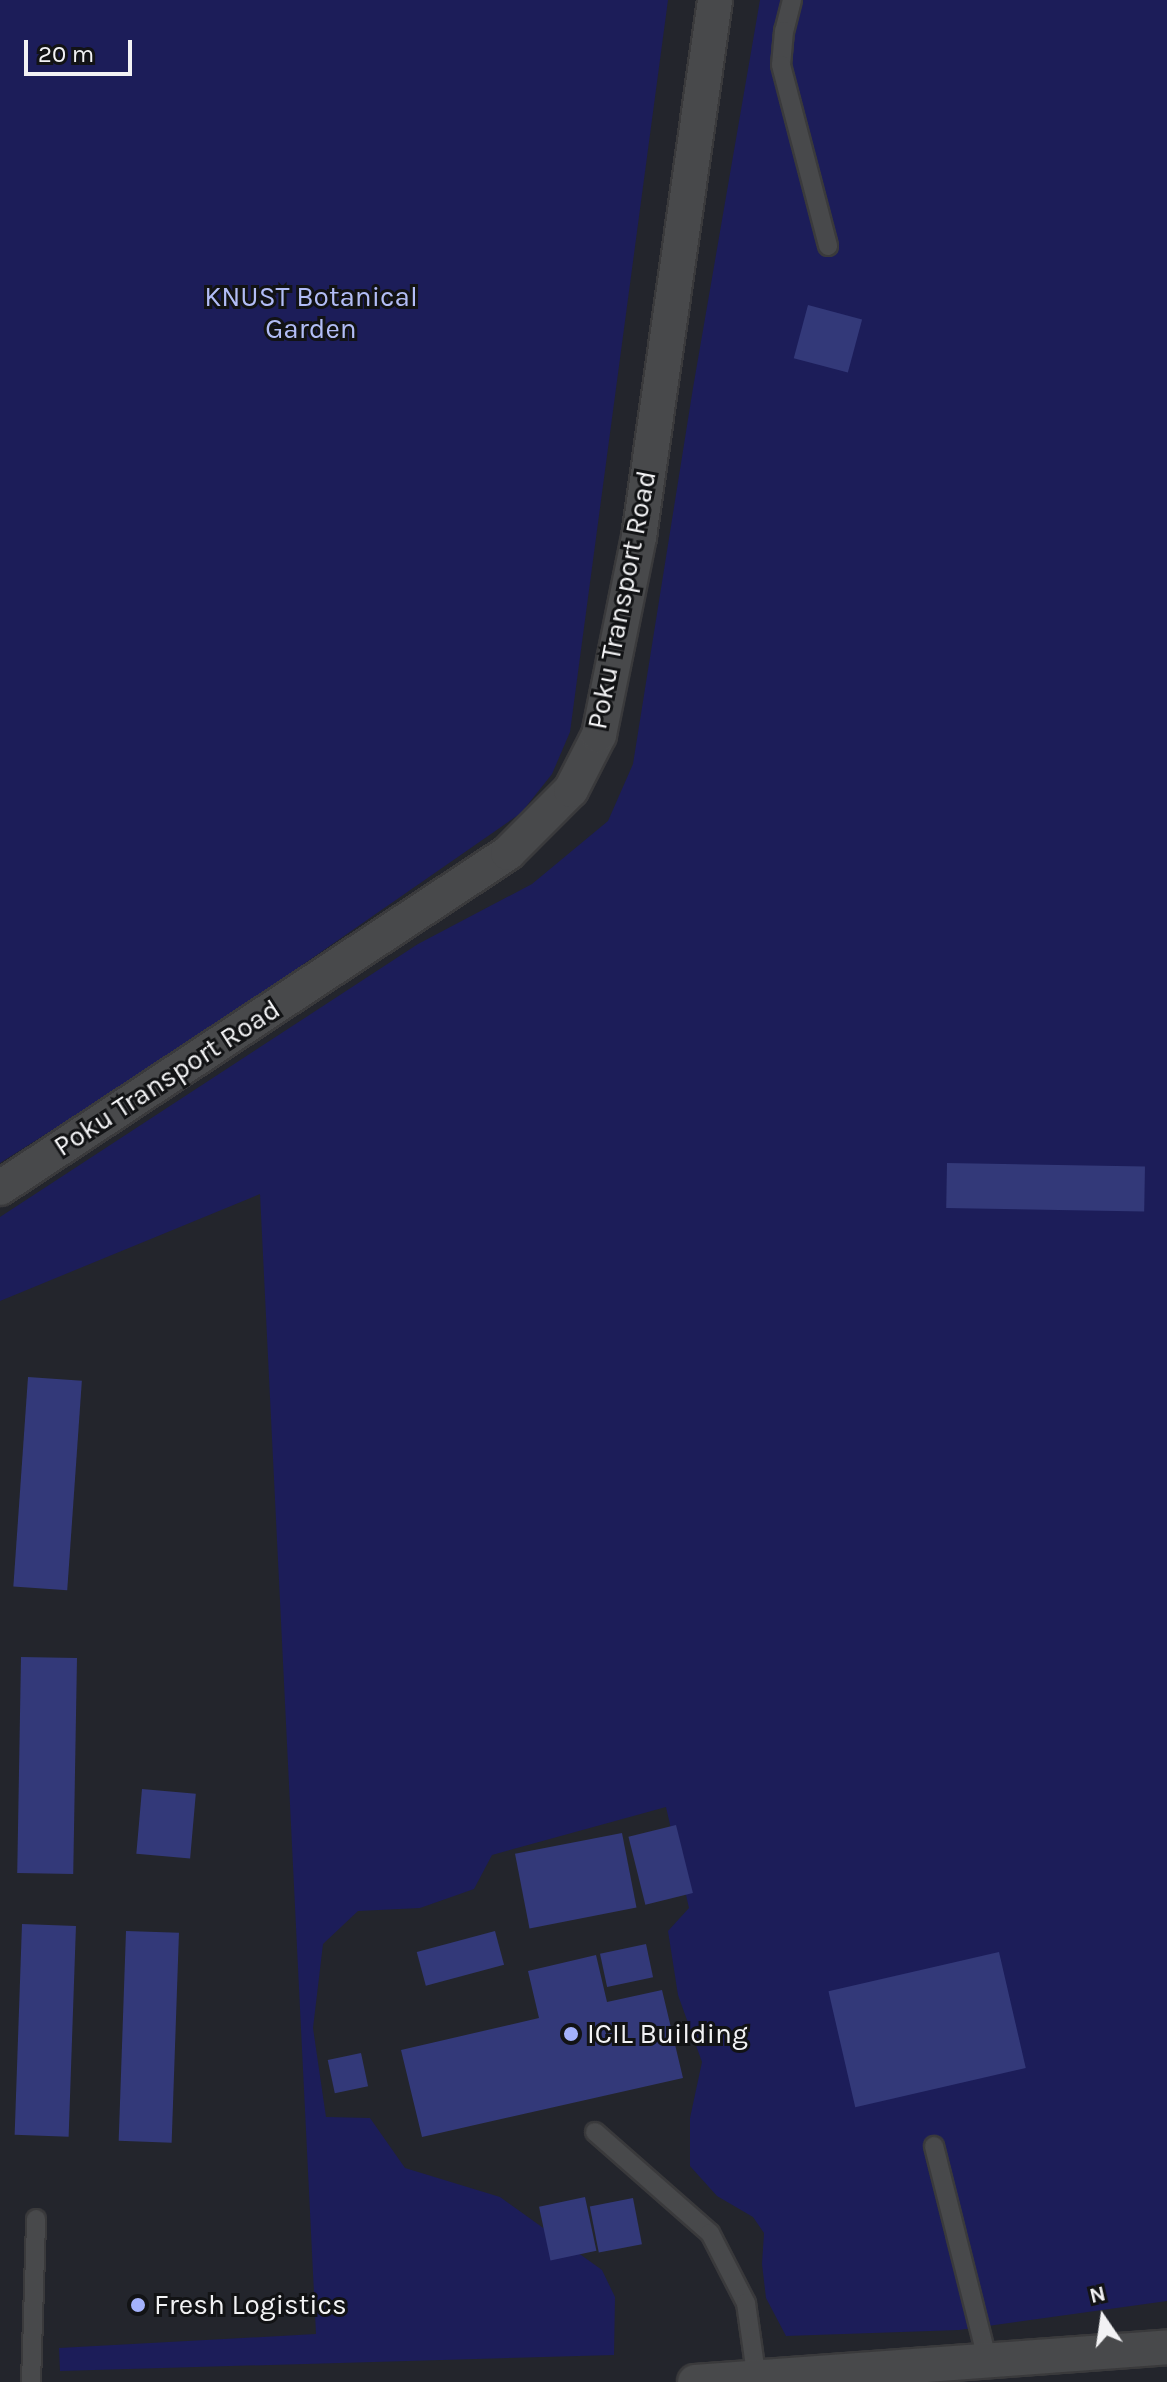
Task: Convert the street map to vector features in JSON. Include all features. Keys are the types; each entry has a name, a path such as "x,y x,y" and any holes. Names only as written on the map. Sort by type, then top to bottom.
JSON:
{"street":[{"name":"Poku Transport Road","path":"0,1188 508,853 571,790 599,735 639,537 715,0"},
{"path":"695,2382 757,2380 1167,2347"}],"lane":[{"path":"792,0 784,31 781,65 828,246"},
{"path":"595,2132 710,2233 746,2303 757,2380"},
{"path":"934,2146 988,2362"},
{"path":"31,2382 36,2219"}],"shaded area":[{"path":"0,0 1167,0 1167,2382 0,2382"}],"green space":[{"name":"KNUST Botanical Garden","path":"0,0 668,0 570,732 552,774 521,813 193,1041 0,1163"},
{"path":"760,0 1167,0 1167,2301 959,2330 786,2336 766,2298 762,2264 764,2233 753,2217 717,2196 690,2166 690,2118 702,2062 678,1995 668,1931 689,1908 666,1807 492,1855 474,1889 420,1908 358,1911 323,1944 313,2028 326,2117 370,2118 405,2168 500,2197 602,2270 615,2297 614,2355 60,2371 59,2348 316,2334 260,1194 0,1301 0,1217 418,944 532,884 608,821 633,764 693,388"}],"building":[{"path":"808,305 862,319 848,373 794,358"},
{"path":"947,1163 1145,1166 1144,1211 946,1208"},
{"path":"28,1377 82,1381 67,1590 13,1586"},
{"path":"21,1657 77,1658 73,1874 17,1873"},
{"path":"142,1789 196,1794 190,1858 136,1854"},
{"path":"676,1825 693,1893 645,1905 628,1837"},
{"path":"622,1833 637,1908 530,1928 515,1854"},
{"path":"22,1924 76,1926 69,2137 15,2135"},
{"path":"126,1931 179,1933 172,2143 119,2141"},
{"path":"495,1931 504,1965 426,1986 417,1952"},
{"path":"646,1944 653,1977 607,1987 600,1954"},
{"path":"999,1952 1026,2068 855,2107 828,1991"},
{"name":"ICIL Building","path":"596,1955 607,2002 662,1990 683,2078 422,2137 401,2050 539,2018 528,1971"},
{"path":"361,2053 368,2086 335,2093 328,2060"},
{"path":"585,2197 596,2251 550,2261 539,2207"},
{"path":"633,2198 642,2244 599,2253 590,2206"}],"place":[{"name":"ICIL Building","path":"571,2034"},
{"name":"Fresh Logistics","path":"138,2305"}]}
